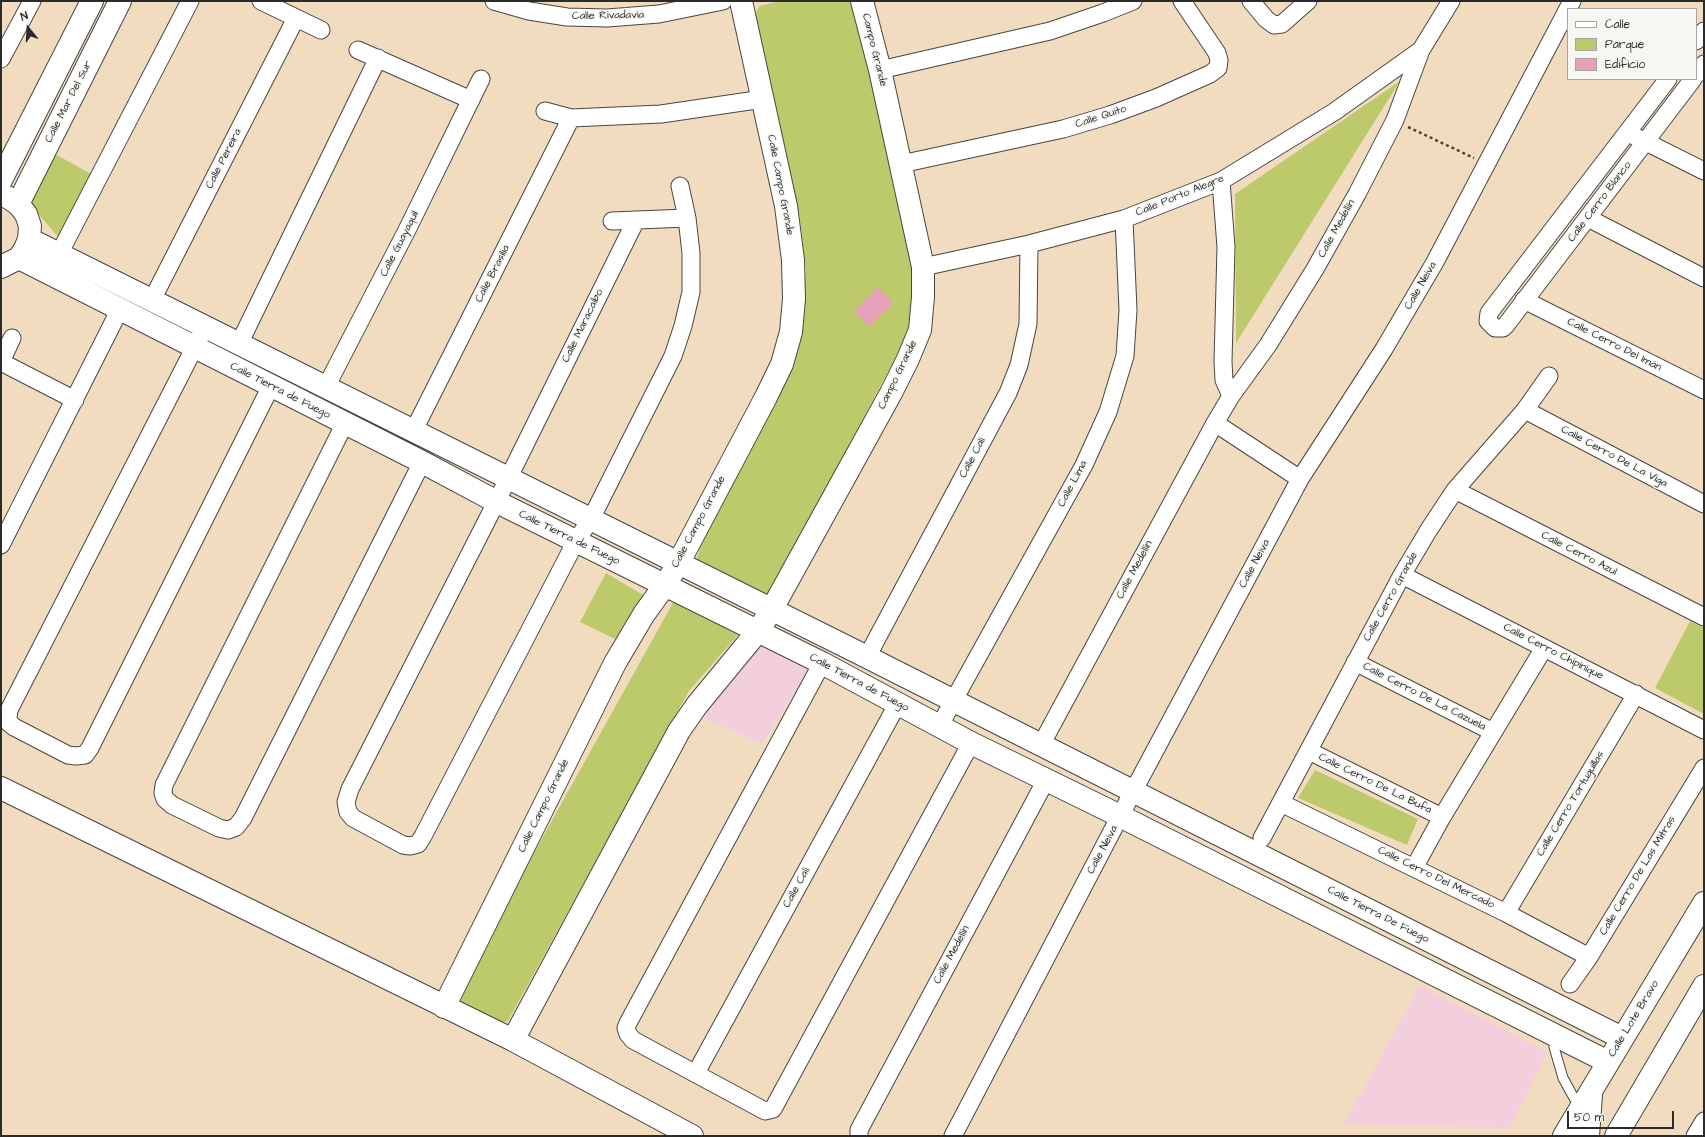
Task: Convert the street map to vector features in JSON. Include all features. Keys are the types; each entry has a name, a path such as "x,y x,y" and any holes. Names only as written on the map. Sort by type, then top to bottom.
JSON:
{"street":[{"path":"1,59 32,1"},
{"path":"1,180 92,1"},
{"name":"Calle Mar Del Sur","path":"10,200 120,1"},
{"path":"59,254 190,1"},
{"path":"261,1 321,30"},
{"name":"Calle Rivadavia","path":"494,1 529,11 567,16 607,18 658,14 723,1"},
{"name":"Calle Campo Grande","path":"444,1007 615,663 644,614 678,564 782,364 791,332 794,299 792,252 786,206 741,1"},
{"name":"Campo Grande","path":"772,609 891,393 908,359 920,330 923,297 923,267 880,70 862,1"},
{"path":"880,70 1050,31 1133,1"},
{"name":"Calle Quito","path":"901,164 1063,129 1110,115 1156,98 1210,74 1218,68 1219,60 1217,53 1182,1"},
{"path":"1251,1 1266,19 1274,24 1282,24 1308,1"},
{"name":"Calle Porto Alegre","path":"923,267 1029,244 1124,219 1221,181 1334,112 1421,50 1451,1"},
{"name":"Calle Neiva","path":"953,1136 1120,816 1300,479 1388,343 1435,262 1485,164 1567,10"},
{"name":"Calle Pereira","path":"152,300 296,18"},
{"path":"1697,40 1704,31"},
{"path":"358,50 471,100"},
{"name":"Calle Medellín","path":"1041,745 1215,423 1231,396 1268,345 1315,269 1357,194 1395,120 1421,50"},
{"path":"239,344 378,58"},
{"path":"1697,74 1704,64"},
{"name":"Calle Guayaquil","path":"326,387 407,230 481,79"},
{"name":"Calle Cerro Blanco","path":"1667,80 1489,313 1488,317 1490,324 1499,329 1506,325 1692,80"},
{"path":"545,111 571,118 661,114 762,99"},
{"name":"Calle Brasilia","path":"414,430 571,118"},
{"path":"1628,132 1704,171"},
{"path":"1221,181 1226,247 1223,362 1224,380 1231,396"},
{"path":"576,541 591,519 673,356 683,326 691,292 691,253 687,218 680,186"},
{"path":"10,200 26,214 30,226 29,239 25,249 10,262"},
{"path":"612,221 687,218"},
{"path":"1588,218 1704,278"},
{"name":"Calle Lima","path":"940,725 1084,464 1108,412 1125,356 1128,310 1124,219"},
{"name":"Calle Maracaibo","path":"576,541 418,844 410,846 403,845 352,818 348,812 346,802 354,782 497,502 636,220"},
{"path":"29,239 1134,791"},
{"name":"Calle Cali","path":"867,657 1008,393 1019,365 1028,324 1029,244"},
{"name":"Calle Tierra de Fuego","path":"10,262 120,310 422,462 497,502 822,662 971,743 1120,816"},
{"name":"Calle Cerro Del Imán","path":"1524,300 1704,390"},
{"path":"1,545 120,310"},
{"path":"205,327 9,710 9,722 14,727 68,754 76,756 85,755 90,748 271,386"},
{"path":"12,338 1,362 75,400"},
{"name":"Calle Cerro Grande","path":"1262,838 1402,575 1428,531 1455,490 1525,410 1549,376"},
{"name":"Calle Cerro De La Viga","path":"1525,410 1704,504"},
{"path":"1215,423 1300,479"},
{"path":"345,424 164,785 163,793 165,799 172,805 219,828 228,830 236,827 243,818 422,462"},
{"name":"Calle Cerro Azul","path":"1455,490 1704,617"},
{"name":"Calle Cerro Chipinique","path":"1402,575 1704,730"},
{"path":"513,1040 679,731 697,705 758,631 772,609"},
{"path":"1414,868 1442,817 1544,648"},
{"path":"822,662 626,1028 628,1034 633,1040 766,1111 773,1109 971,743"},
{"name":"Calle Cerro De La Cazuela","path":"1355,662 1493,732"},
{"name":"Calle Cerro Tortuguillas","path":"1506,913 1636,694"},
{"name":"Calle Cali","path":"696,1073 898,703"},
{"name":"Calle Cerro De La Bufa","path":"1308,751 1442,817"},
{"name":"Calle Cerro De Las Mitras","path":"1570,984 1589,957 1704,768"},
{"name":"Calle Medellín","path":"859,1133 1046,780"},
{"path":"1,788 513,1040 692,1136"},
{"name":"Calle Tierra De Fuego","path":"1134,791 1622,1038"},
{"name":"Calle Cerro Del Mercado","path":"1281,803 1506,913 1589,957"},
{"path":"1120,816 1608,1062"},
{"name":"Calle Lote Bravo","path":"1564,1136 1704,903"},
{"path":"1616,1136 1704,986"},
{"path":"1587,1098 1588,1136"},
{"path":"1695,1136 1704,1121"}],"lane":[{"path":"1556,1036 1554,1043 1555,1051 1564,1078 1572,1095 1587,1098"}],"path":[{"path":"1395,120 1485,164"}],"shaded area":[{"path":"759,646 810,668 762,744 697,715"},
{"path":"1420,985 1547,1052 1510,1128 1344,1124"}],"green space":[{"path":"781,1 856,1 915,265 910,330 771,592 766,596 696,563 700,547 798,350 806,270 800,219 755,16 759,6"},
{"path":"1400,81 1236,343 1235,194"},
{"path":"55,154 93,175 59,238 28,202"},
{"path":"606,573 645,596 615,639 580,622"},
{"path":"674,601 738,635 689,691 508,1021 501,1023 458,1001 456,993"},
{"path":"1690,621 1704,628 1704,714 1655,688"},
{"path":"1315,770 1418,819 1407,845 1298,798"}],"building":[{"path":"878,287 893,303 869,326 854,311"}]}
